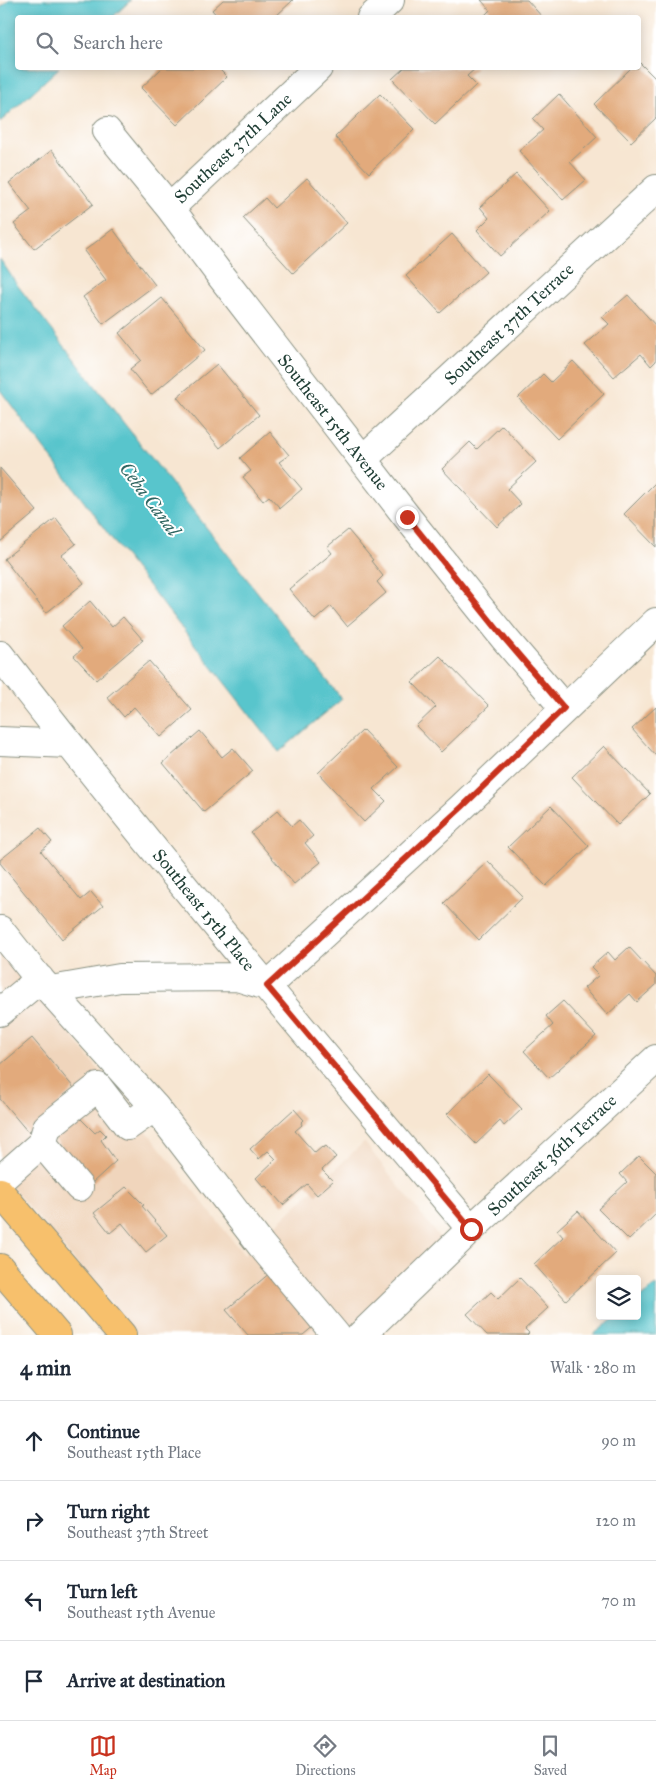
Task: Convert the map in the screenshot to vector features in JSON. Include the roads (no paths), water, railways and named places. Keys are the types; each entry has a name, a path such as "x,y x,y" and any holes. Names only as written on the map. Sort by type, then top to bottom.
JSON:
{"main road":[{"path":"0,1192 122,1335"},
{"path":"0,1268 56,1335"}],"street":[{"path":"374,15 390,0"},
{"name":"Southeast 37th Lane","path":"170,208 316,70"},
{"name":"Southeast 15th Avenue","path":"107,131 170,208 220,276 407,517 505,639 564,708"},
{"name":"Southeast 37th Terrace","path":"363,459 656,189"},
{"path":"0,1012 46,984 120,978 237,977 267,986 462,807 656,622"},
{"name":"Southeast 15th Place","path":"0,655 69,744 267,986 471,1229"},
{"path":"0,741 69,744"},
{"path":"0,930 155,1107 261,1245 336,1335"},
{"name":"Southeast 36th Terrace","path":"361,1335 471,1229 656,1059"},
{"path":"0,1180 42,1142 47,1127 98,1087 128,1126 155,1107"},
{"path":"42,1142 80,1187"}],"water":[{"path":"9,0 131,0 115,15 15,15 15,70 57,70 0,122 0,8"},
{"name":"Ceba Canal","path":"0,259 18,286 123,422 342,699 279,752 118,547 0,390"},
{"path":"656,1285 656,1335 593,1335 612,1320 641,1320 641,1297"}]}
